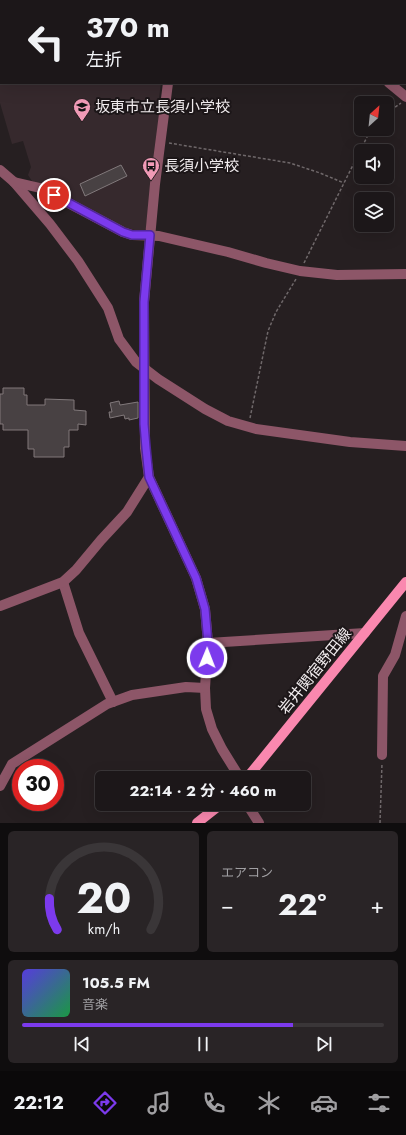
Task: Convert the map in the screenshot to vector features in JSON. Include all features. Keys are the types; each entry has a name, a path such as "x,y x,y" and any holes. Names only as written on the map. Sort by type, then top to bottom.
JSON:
{"main road":[{"name":"岩井関宿野田線","path":"253,771 406,582"},
{"path":"197,823 212,811"}],"street":[{"path":"168,84 160,141 144,302 144,424 146,448 149,477 196,578 205,609 208,643 205,688 206,709 212,729 236,771"},
{"path":"390,84 406,97"},
{"path":"0,170 14,182 50,224 78,261 108,308 119,339 136,362 158,379 228,421 256,429 350,442 406,446"},
{"path":"14,182 40,188 123,232 132,235 159,236 307,272 349,276 406,274"},
{"path":"0,606 63,582 76,570 127,512 149,477"},
{"path":"63,582 79,633 113,702"},
{"path":"382,755 383,676 395,655 406,616"},
{"path":"208,643 365,633"},
{"path":"0,786 12,764 107,704 132,695 186,687 205,688"},
{"path":"251,811 259,823"}],"path":[{"path":"394,108 406,100"},
{"path":"160,141 290,163 344,183"},
{"path":"380,823 382,755"}],"shaded area":[{"name":"坂東市立長須小学校","path":"0,84 161,84 159,98 161,103 146,229 142,232 123,227 32,181 28,175 31,167 23,141 12,144 0,103"}],"building":[{"path":"121,165 127,176 85,196 80,184"},
{"path":"3,388 24,388 24,395 27,395 27,405 45,405 45,399 74,400 74,410 86,411 86,425 78,424 78,430 69,430 69,447 64,447 64,457 34,457 34,449 28,449 28,430 3,430 3,424 0,424 0,394 3,394"},
{"path":"119,401 120,405 138,402 138,418 129,420 129,418 125,419 124,415 110,418 109,412 112,412 110,403"}],"place":[{"name":"坂東市立長須小学校","path":"82,122"},
{"name":"長須小学校","path":"151,181"}],"route":[{"path":"54,195 123,232 132,235 150,235 144,302 144,424 149,477 196,578 205,609 208,643 207,658"}]}
